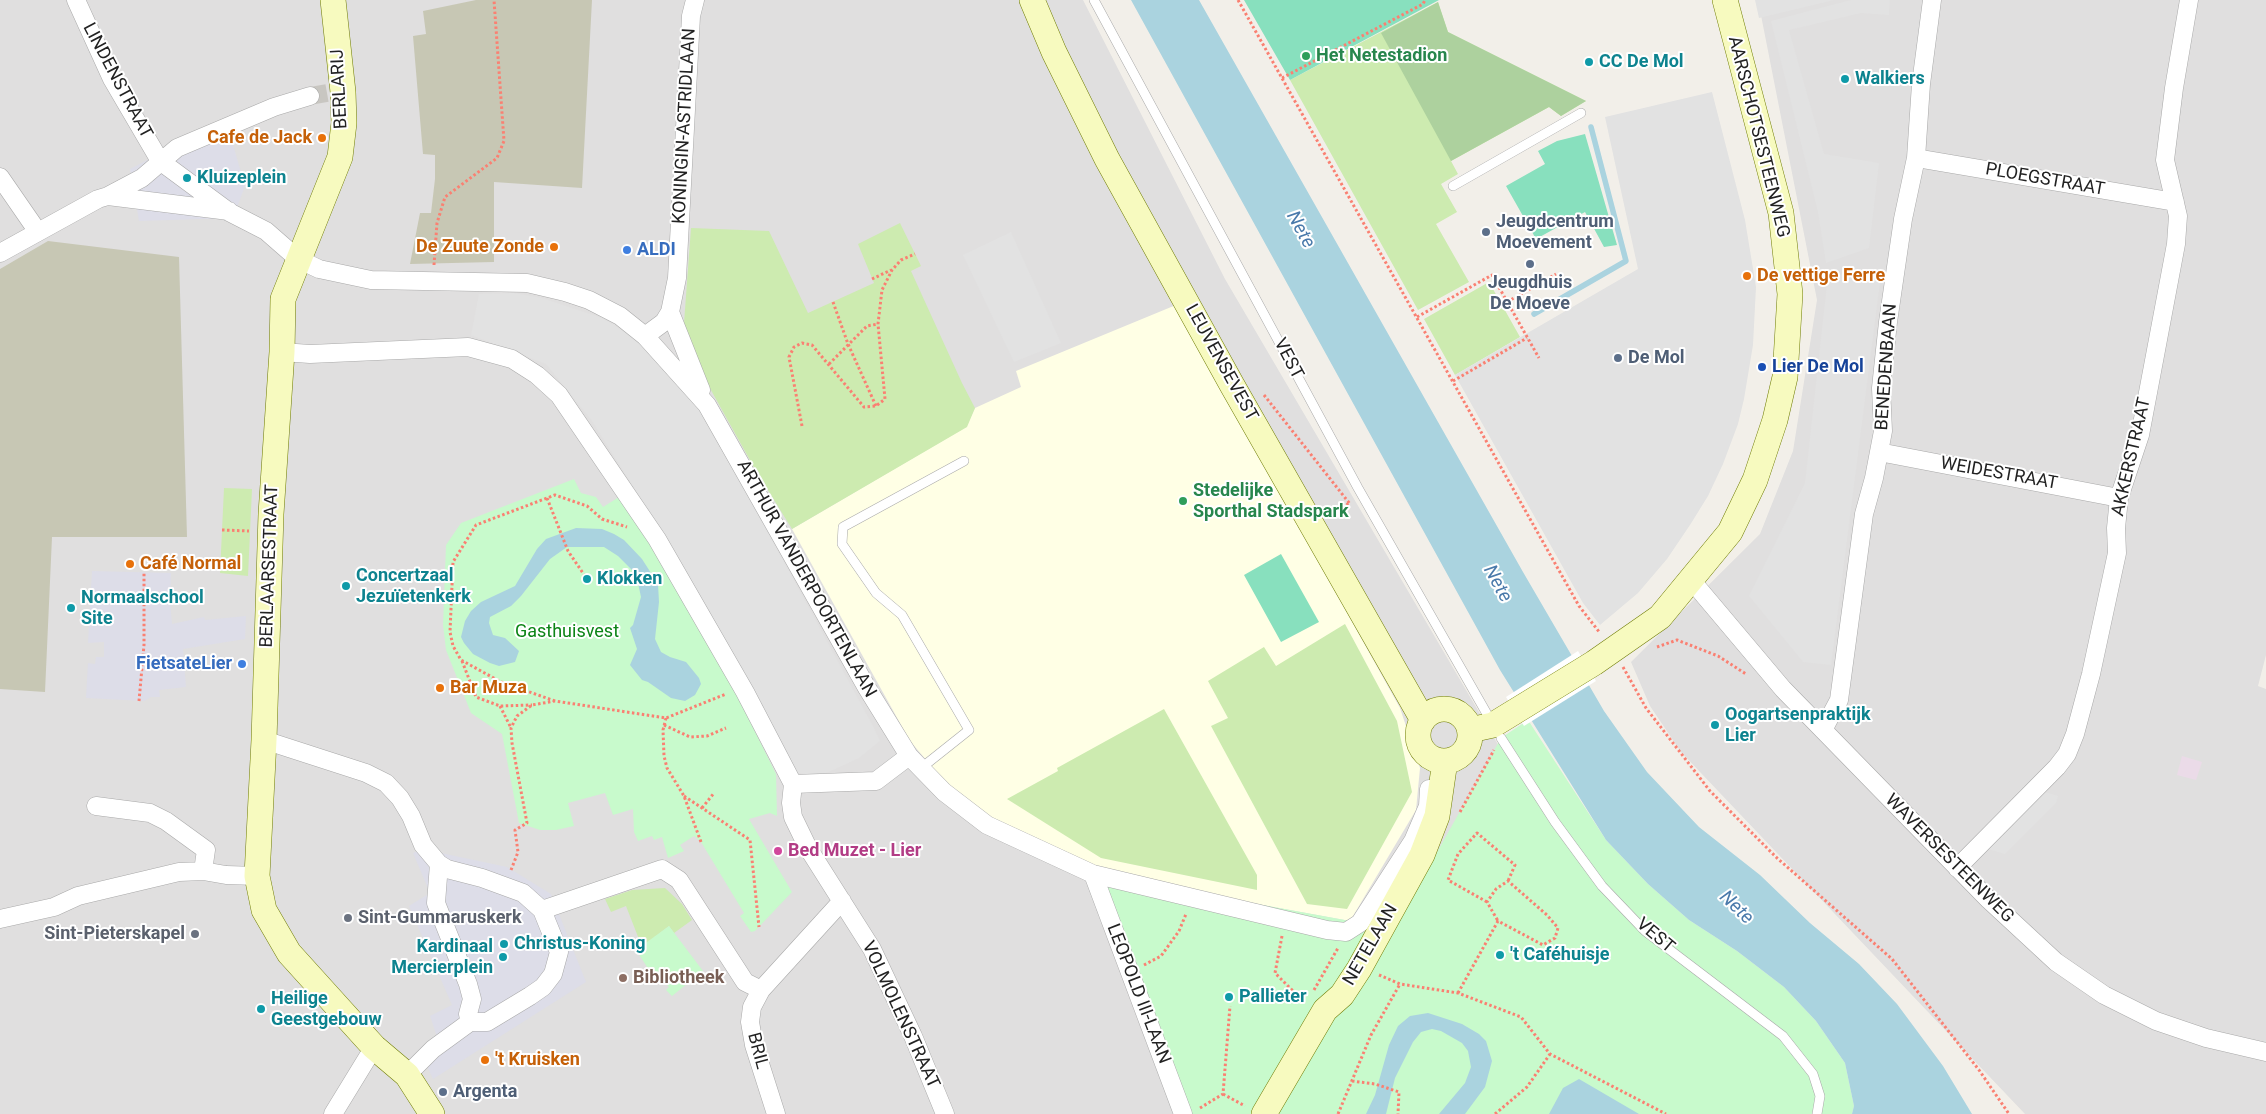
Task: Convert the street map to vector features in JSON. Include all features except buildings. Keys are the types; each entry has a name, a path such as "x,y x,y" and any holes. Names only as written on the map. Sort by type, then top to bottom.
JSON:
{"street":[{"name":"LINDENSTRAAT","path":"76,0 112,79 160,161"},
{"name":"BERLARIJ","path":"298,259 340,157 344,123 335,92 333,0"},
{"name":"KONINGIN-ASTRIDLAAN","path":"670,312 676,278 690,26 695,0"},
{"name":"LEUVENSEVEST","path":"1032,0 1054,52 1107,159 1232,385 1423,720"},
{"name":"AARSCHOTSESTEENWEG","path":"1492,724 1594,663 1660,617 1692,581 1730,532 1754,480 1775,420 1785,377 1790,294 1780,213 1725,0"},
{"name":"BENEDENBAAN","path":"1823,730 1839,700 1864,514 1879,452 1882,431 1881,388 1888,322 1903,219 1916,158 1921,84 1932,0"},
{"name":"AKKERSTRAAT","path":"1956,868 2050,774 2067,754 2075,734 2110,592 2117,553 2116,528 2119,498 2140,435 2176,244 2178,216 2165,160 2174,88 2189,0"},
{"path":"0,253 98,199 108,196 142,178 177,148 274,107 310,96"},
{"name":"PLOEGSTRAAT","path":"1916,158 2174,202"},
{"path":"160,161 230,212 266,232 298,259"},
{"path":"0,177 38,232"},
{"path":"108,196 230,212"},
{"name":"ARTHUR VANDERPOORTENLAAN","path":"298,259 318,270 371,280 527,283 589,300 620,316 645,336 705,401"},
{"name":"BERLAARSESTRAAT","path":"298,259 283,299 282,352 270,532 264,740 257,876 264,910 289,953 374,1047 407,1075 432,1114"},
{"path":"645,336 664,322 670,312"},
{"name":"ARTHUR VANDERPOORTENLAAN","path":"670,312 705,401 867,688 914,762 944,792 987,825 1093,874 1328,937"},
{"path":"282,352 310,354 468,347 512,359 537,374 559,395 645,519 681,576 743,687 793,784 876,781 914,762"},
{"name":"WEIDESTRAAT","path":"1879,452 2119,498"},
{"name":"WAVERSESTEENWEG","path":"1692,581 1783,689 1956,868 2056,962 2104,995 2156,1021 2206,1038 2266,1052"},
{"path":"1440,709 1459,713 1468,723 1492,724 1470,739 1463,754 1456,758 1439,760 1424,752 1418,740 1423,720 1432,712 1440,709"},
{"path":"264,740 366,773 386,783 400,798 411,816 423,845 439,864 447,869 506,885 523,893 542,910 559,952 553,974 543,987 487,1022 470,1022 433,1049 407,1075"},
{"name":"NETELAAN","path":"1328,937 1346,932 1360,923 1383,890 1413,841 1428,806 1439,760"},
{"name":"NETELAAN","path":"1264,1114 1325,1010 1342,995 1359,969 1422,855 1437,816 1439,760"},
{"name":"VOLMOLENSTRAAT","path":"793,784 791,803 793,817 808,848 872,949 888,979 945,1114"},
{"path":"96,806 150,813 166,821 206,850 203,871"},
{"path":"439,864 436,902 468,984 472,1000 468,1014 470,1022"},
{"path":"542,910 662,870 679,880 745,982 761,990"},
{"path":"0,919 54,907 78,896 179,872 203,871 226,875 257,876"},
{"name":"LEOPOLD III-LAAN","path":"1093,874 1183,1114"},
{"name":"BRIL","path":"776,1114 754,1045 750,1022 752,1007 761,990 842,901"},
{"path":"333,1114 374,1047"}],"lane":[{"name":"VEST","path":"1094,0 1372,514 1492,724 1555,822 1602,886 1645,931 1783,1036 1813,1074 1820,1096 1817,1114"},
{"path":"1453,186 1581,113"},
{"path":"914,762 969,730 902,615 876,593 842,544 843,527 964,461"}],"path":[{"path":"433,281 437,222 445,197 497,158 504,141 494,0"},
{"path":"1238,0 1579,606 1601,634"},
{"path":"1282,78 1423,4 1425,0"},
{"path":"802,426 789,357 794,347 802,343 812,345 864,407 876,406 885,399 878,324 882,290 892,270 901,260 915,254"},
{"path":"872,279 892,270"},
{"path":"1507,302 1556,274"},
{"path":"1416,317 1492,275 1539,358"},
{"path":"833,302 848,344 876,406"},
{"path":"829,364 867,326 878,324"},
{"path":"1453,381 1528,338"},
{"path":"1232,385 1259,388 1362,519 1372,514"},
{"path":"555,701 532,706 500,706 476,697 461,660 453,646 450,632 453,562 476,525 555,495 587,506 602,519 626,528 638,524 645,519"},
{"path":"548,498 561,528 568,551 587,579"},
{"path":"222,530 270,532"},
{"path":"139,701 144,645 144,573"},
{"path":"1652,649 1677,640 1718,656 1748,675"},
{"path":"461,660 501,682 555,701 666,718 743,687"},
{"path":"1619,661 1646,708 1710,791 1778,858 1892,959 1978,1070 2009,1114"},
{"path":"500,706 511,728 512,743 527,823 515,830 518,852 506,885"},
{"path":"511,728 518,716 532,706"},
{"path":"666,718 664,725 664,756 667,768 684,796 701,842"},
{"path":"664,725 690,737 707,736 726,728"},
{"path":"702,808 714,793"},
{"path":"684,796 750,840 759,927"},
{"path":"1487,902 1496,888 1508,881 1515,865 1476,833 1458,854 1448,880 1487,902 1498,921 1543,945 1555,938 1558,928 1547,915 1508,881"},
{"path":"1177,911 1196,915"},
{"path":"1144,965 1161,956 1179,931 1186,913"},
{"path":"1458,993 1498,921"},
{"path":"1283,929 1274,972 1306,1004 1338,947 1328,937"},
{"path":"1140,956 1147,974"},
{"path":"1381,975 1400,984 1458,993 1522,1017 1550,1054 1666,1114"},
{"path":"1338,1114 1371,1035 1400,984"},
{"path":"1223,1094 1230,1006"},
{"path":"1495,1114 1527,1087 1550,1054"},
{"path":"1352,1082 1376,1084 1399,1092 1398,1114"},
{"path":"1200,1108 1223,1094"},
{"path":"1223,1094 1246,1106 1242,1114"},
{"path":"1196,1099 1202,1114"}],"shaded area":[{"path":"0,0 1083,0 1225,279 1503,753 1289,1114 0,1114"},
{"path":"476,0 592,0 582,188 494,182 494,262 410,264 420,213 431,213 435,179 435,155 423,154 413,36 426,34 423,11"},
{"path":"1755,0 1834,0 1759,18"},
{"path":"1758,0 2266,0 2266,655 2258,686 2266,689 2266,1114 2025,1114 1681,752 1650,706 1631,662 1760,534 1793,451 1817,300"},
{"path":"1851,0 1890,0 1889,15 1861,13 1789,30 1824,154 1879,163 1869,248 1826,263 1818,212 1771,21"},
{"name":"De Mol","path":"1712,92 1745,220 1756,287 1753,345 1744,399 1738,424 1723,464 1708,496 1690,525 1667,559 1638,593 1600,625 1583,603 1455,375 1638,269 1605,117"},
{"name":"Kluizeplein","path":"227,124 245,186 233,218 139,221 130,169 165,151"},
{"path":"1011,232 1061,343 1014,362 963,255"},
{"path":"48,241 179,257 187,537 52,537 45,692 0,689 0,269"},
{"path":"1881,274 1831,665 1803,662 1749,596 1805,483 1828,275"},
{"path":"513,293 542,298 602,318 640,341 698,403 880,741 859,758 822,775 798,773 691,580 592,421 546,364 471,335 479,294"},
{"path":"1176,305 1400,708 1420,768 1416,810 1350,921 1093,874 987,825 951,789 910,741 792,529 966,427 975,408 1021,387 1016,371"},
{"path":"92,571 171,573 170,602 172,624 204,617 205,620 246,616 245,639 183,649 186,687 159,690 160,697 151,697 144,701 86,698 88,663 95,664 96,657 104,657 104,642 88,643"},
{"path":"2182,756 2202,762 2196,780 2177,775"},
{"path":"2045,792 2058,796 2056,803 2005,854 1988,849"},
{"name":"Kardinaal Mercierplein","path":"422,849 507,867 551,894 586,982 433,1079 419,1049 438,1040 430,1016 452,1005 409,906 430,893 413,853"}],"green space":[{"name":"Het Netestadion","path":"1244,0 1439,0 1290,80"},
{"path":"1438,2 1448,32 1586,101 1561,116 1549,107 1451,161 1458,174 1441,184 1457,212 1436,224 1469,282 1418,310 1290,80"},
{"path":"1438,2 1448,32 1586,101 1561,116 1549,107 1451,161 1381,33"},
{"path":"1585,134 1617,245 1604,247 1585,212 1536,239 1506,186 1545,164 1538,151 1557,141"},
{"path":"900,223 921,266 911,271 975,408 967,427 792,529 756,471 707,383 684,323 691,228 769,231 808,313 874,283 858,244"},
{"path":"1489,282 1520,337 1455,375 1424,319"},
{"name":"Gasthuisvest","path":"574,479 581,493 596,497 603,507 619,497 677,583 729,679 776,774 777,816 770,813 749,819 792,892 755,931 751,932 740,916 744,913 701,842 694,836 680,845 684,851 668,858 662,837 654,840 652,836 638,841 634,832 633,809 613,815 605,793 568,803 574,826 556,830 540,830 519,823 502,734 471,713 446,650 443,625 446,545 461,523"},
{"path":"224,488 252,489 248,576 220,573"},
{"path":"1281,554 1319,622 1281,642 1244,575"},
{"path":"1345,624 1397,721 1412,792 1347,909 1307,904 1211,726 1228,718 1208,681 1264,647 1276,666"},
{"path":"1164,709 1257,875 1257,890 1101,858 1007,799 1058,771 1057,768"},
{"path":"1528,720 1606,840 1648,884 1689,920 1737,951 1784,987 1816,1021 1845,1063 1854,1106 1852,1114 1190,1114 1093,874 1394,929 1501,738"},
{"path":"665,888 682,904 692,920 674,933 669,926 642,947 626,906 611,912 605,899 632,890"},
{"path":"669,926 703,971 672,996 666,990 669,987 655,972 651,973 636,950"}],"water":[{"name":"Nete","path":"1131,0 1199,0 1523,572 1604,711 1647,772 1699,827 1760,875 1810,923 1859,964 1897,1004 1943,1066 1972,1114 1852,1114 1854,1106 1845,1063 1816,1021 1784,987 1737,951 1689,920 1648,884 1606,840 1500,670"},
{"path":"576,528 602,529 614,534 624,540 642,559 658,584 659,602 655,639 661,652 686,662 699,678 701,684 695,695 685,701 671,698 642,680 630,665 637,649 630,628 633,625 641,597 638,583 640,578 618,556 604,547 567,547 550,559 511,606 490,617 489,623 493,635 505,638 519,651 515,662 499,666 490,663 473,654 464,643 461,637 465,621 471,611 481,602 515,586 537,549 546,539"},
{"path":"1428,1013 1462,1024 1479,1034 1486,1041 1492,1061 1485,1087 1465,1114 1439,1114 1465,1083 1471,1067 1468,1051 1462,1043 1441,1031 1432,1029 1421,1032 1413,1042 1395,1078 1386,1114 1366,1114 1375,1095 1389,1045 1398,1026 1410,1016"},
{"path":"1579,1079 1639,1114 1549,1114 1563,1088"}],"pier":[{"path":"1578,651 1596,681 1524,726 1506,697"}],"waterway":[{"path":"1534,314 1626,261 1591,127"}],"tunnel":[{"path":"310,96 327,93"}],"place":[{"name":"Het Netestadion","path":"1306,56"},
{"name":"CC De Mol","path":"1589,62"},
{"name":"Walkiers","path":"1845,79"},
{"name":"Cafe de Jack","path":"322,138"},
{"name":"Kluizeplein","path":"187,178"},
{"name":"Jeugdcentrum Moevement","path":"1486,232"},
{"name":"De Zuute Zonde","path":"554,247"},
{"name":"ALDI","path":"627,250"},
{"name":"Jeugdhuis De Moeve","path":"1530,264"},
{"name":"De vettige Ferre","path":"1747,276"},
{"name":"De Mol","path":"1618,358"},
{"name":"Lier De Mol","path":"1762,367"},
{"name":"Stedelijke Sporthal Stadspark","path":"1183,501"},
{"name":"Café Normal","path":"130,564"},
{"name":"Klokken","path":"587,579"},
{"name":"Concertzaal Jezuïetenkerk","path":"346,586"},
{"name":"Normaalschool Site","path":"71,608"},
{"name":"FietsateLier","path":"242,664"},
{"name":"Bar Muza","path":"440,688"},
{"name":"Oogartsenpraktijk Lier","path":"1715,725"},
{"name":"Bed Muzet - Lier","path":"778,851"},
{"name":"Sint-Gummaruskerk","path":"348,918"},
{"name":"Sint-Pieterskapel","path":"195,934"},
{"name":"Christus-Koning","path":"504,944"},
{"name":"'t Caféhuisje","path":"1500,955"},
{"name":"Kardinaal Mercierplein","path":"503,957"},
{"name":"Bibliotheek","path":"623,978"},
{"name":"Pallieter","path":"1229,997"},
{"name":"Heilige Geestgebouw","path":"261,1009"},
{"name":"'t Kruisken","path":"485,1060"},
{"name":"Argenta","path":"443,1092"}]}
